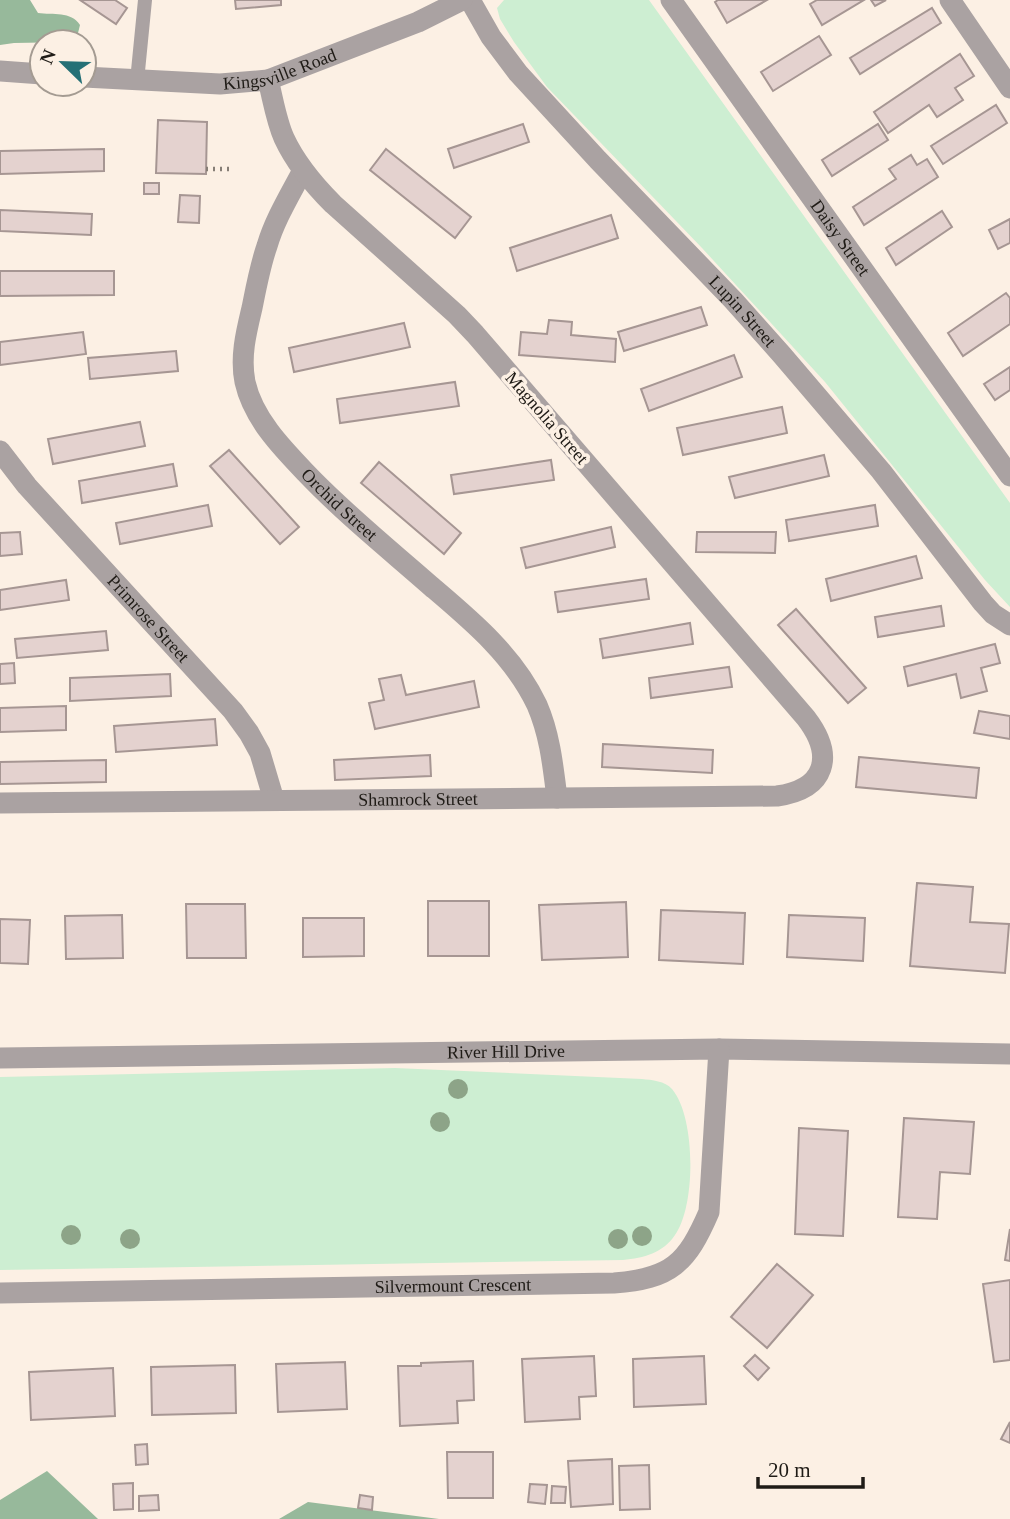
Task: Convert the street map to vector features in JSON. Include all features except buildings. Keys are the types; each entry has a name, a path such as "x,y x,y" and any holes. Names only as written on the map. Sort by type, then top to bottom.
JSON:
{"street":[{"name":"Kingsville Road","path":"98,78 220,85 268,80 418,22 462,0"},
{"name":"Lupin Street","path":"470,0 491,37 517,73 761,331 890,482 983,603 993,614 1010,625"},
{"name":"Daisy Street","path":"671,0 1010,475"},
{"path":"950,0 1010,88"},
{"path":"0,71 28,73"},
{"name":"Magnolia Street","path":"268,80 284,138 315,185 475,334 806,718 818,737 823,752 822,764"},
{"name":"Orchid Street","path":"303,170 267,245 245,339 245,382 252,404 263,424 314,482 480,628 513,667 536,705 545,728 557,798"},
{"name":"Primrose Street","path":"0,451 27,486 233,711 260,753 274,800"},
{"name":"Shamrock Street","path":"0,803 777,796 804,789 822,764"},
{"name":"River Hill Drive","path":"0,1058 719,1049 1010,1054"},
{"name":"Silvermount Crescent","path":"0,1293 614,1283 657,1276 687,1254 709,1212 719,1049"}],"lane":[{"path":"137,81 145,0"}],"path":[{"path":"206,169 230,169"}],"green space":[{"path":"0,0 30,0 38,13 72,18 80,25 79,28 28,28 28,43 0,45"},
{"path":"504,0 649,0 1010,503 1010,607 985,580 825,382 702,248 547,87 500,19 497,8"},
{"path":"395,1068 642,1079 666,1084 680,1102 689,1140 690,1183 687,1204 675,1235 665,1246 652,1254 623,1260 0,1270 0,1077"},
{"path":"47,1471 98,1519 0,1519 0,1500"},
{"path":"308,1502 439,1519 279,1519"}]}
